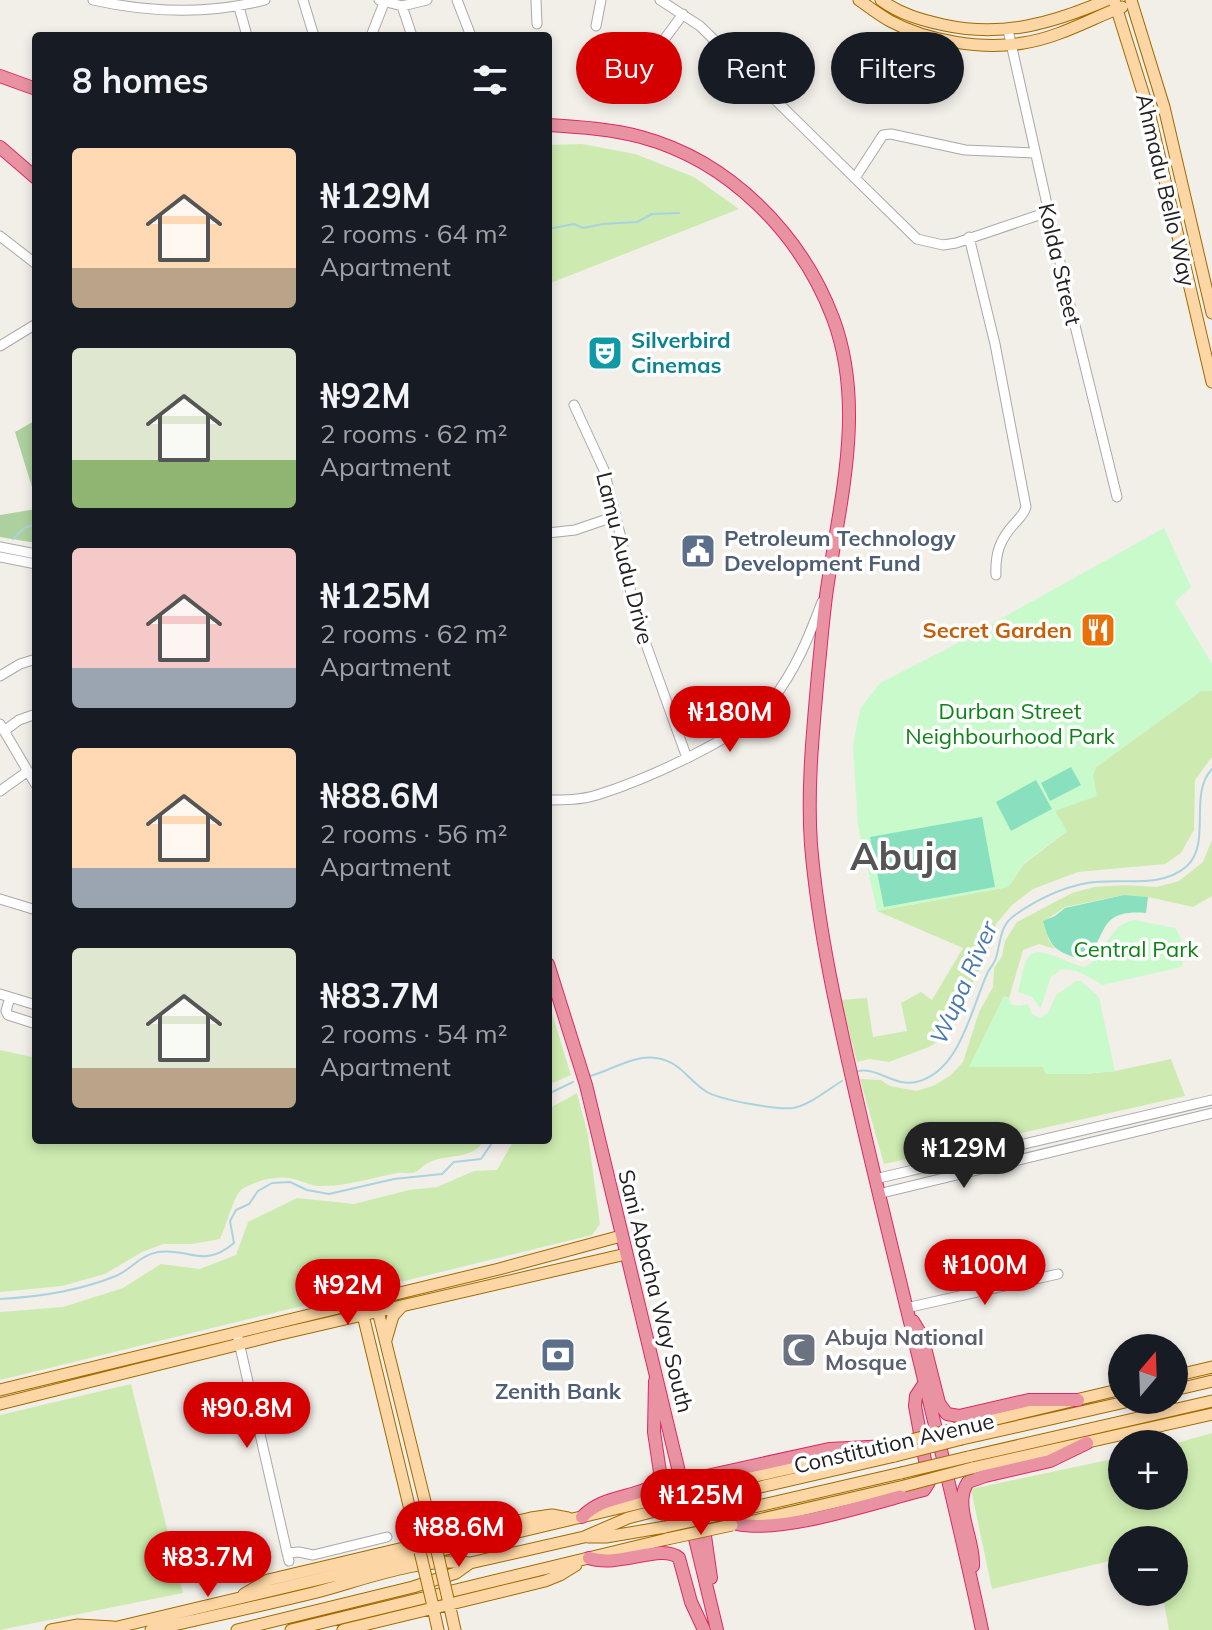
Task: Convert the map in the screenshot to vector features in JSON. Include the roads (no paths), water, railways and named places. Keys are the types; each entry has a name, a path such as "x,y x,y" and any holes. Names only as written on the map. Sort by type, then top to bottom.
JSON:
{"highway":[{"path":"0,76 32,88"},
{"path":"552,125 645,138 695,158 745,191 772,219 807,264 822,291 840,342 849,416 844,484 827,589 809,800 818,913 841,1035 982,1630"},
{"path":"0,147 32,175"},
{"name":"Sani Abacha Way South","path":"552,976 574,1039 717,1630"},
{"path":"906,1308 922,1336 939,1403 947,1414 1019,1414 1078,1400"},
{"path":"577,1518 598,1503 646,1490 658,1481 660,1472 653,1423 655,1370"},
{"path":"735,1525 779,1525 924,1490 929,1482 915,1406 916,1396 924,1384"},
{"path":"971,1580 974,1559 962,1502 965,1486 1031,1455 1066,1454 1087,1443"},
{"path":"708,1591 711,1575 698,1487 702,1477 829,1449 893,1449"},
{"path":"585,1559 611,1563 659,1552 674,1553 679,1558 691,1602 704,1630"}],"main road":[{"path":"859,0 961,29 1008,30 1051,22 1107,0"},
{"path":"881,0 893,9 904,27 959,41 1010,44 1054,35 1116,4 1134,1"},
{"name":"Ahmadu Bello Way","path":"1134,1 1164,107 1212,313"},
{"name":"Ahmadu Bello Way","path":"1116,4 1149,112 1212,382"},
{"path":"0,1390 208,1345 239,1344 363,1315 377,1305 621,1236"},
{"path":"0,1404 208,1345 236,1331 360,1302 402,1306 626,1254"},
{"path":"360,1302 438,1630"},
{"path":"377,1305 455,1630"},
{"path":"386,1341 393,1316 402,1306"},
{"path":"340,1320 354,1324 370,1342"},
{"path":"1188,1373 1212,1367"},
{"path":"1188,1387 1212,1381"},
{"path":"1078,1400 1108,1392"},
{"name":"Constitution Avenue","path":"584,1537 666,1533 735,1525 970,1463 1031,1455 1212,1401"},
{"name":"Constitution Avenue","path":"51,1630 78,1625 110,1629 577,1518 662,1504 960,1434 1019,1414 1108,1403"},
{"path":"1087,1443 1212,1414"},
{"name":"Constitution Avenue","path":"291,1630 585,1559 728,1513 902,1480"},
{"name":"Constitution Avenue","path":"151,1630 270,1591 455,1561 470,1563 584,1537 662,1504"},
{"path":"270,1591 542,1516 577,1518"},
{"path":"343,1630 432,1605 552,1578 585,1559"},
{"name":"Constitution Avenue","path":"237,1630 436,1580 456,1573 470,1563"}],"street":[{"path":"93,0 155,11 202,12 265,0"},
{"path":"201,0 202,12"},
{"path":"303,0 313,32"},
{"path":"372,32 382,1 402,6 427,0"},
{"path":"457,0 469,32"},
{"path":"536,0 537,24"},
{"path":"596,26 601,0"},
{"path":"660,0 672,3 700,26 917,239 943,245 1048,212"},
{"path":"402,6 411,32"},
{"path":"239,7 246,32"},
{"path":"670,32 683,14"},
{"name":"Kolda Street","path":"1008,30 1048,212 1117,497"},
{"path":"855,178 883,135 891,134 965,150 1035,153"},
{"path":"0,236 32,261"},
{"path":"969,237 995,344 1026,507 999,545 995,558 996,575"},
{"path":"0,346 32,326"},
{"name":"Lamu Audu Drive","path":"574,405 604,470 634,611 687,758"},
{"path":"552,533 575,530 616,516"},
{"path":"0,547 32,553"},
{"path":"0,557 32,563"},
{"path":"552,800 595,796 687,758 724,738 771,702 802,653 827,589"},
{"path":"0,676 32,660"},
{"path":"32,715 2,728 32,778"},
{"path":"0,791 28,771"},
{"path":"0,899 32,909"},
{"path":"32,1004 5,996 8,1015 32,1023"},
{"path":"875,1179 1212,1100"},
{"path":"878,1194 1212,1113"},
{"path":"906,1308 1058,1274"},
{"path":"236,1331 288,1557 299,1552 313,1555 387,1537"}],"waterway":[{"path":"552,228 574,224 583,228 637,222 652,214 679,213"},
{"path":"13,539 24,528 32,525"},
{"name":"Wupa River","path":"858,1071 908,1083 931,1076 943,1066 962,1037 996,958 1003,929 1010,919 1023,910 1049,895 1077,885 1164,878 1187,866 1198,844 1201,791 1212,769"},
{"name":"Wupa River","path":"590,1076 631,1061 656,1058 672,1063 714,1095 749,1104 785,1108 806,1104 842,1081"},
{"name":"Wupa River","path":"552,1092 573,1082"},
{"name":"Wupa River","path":"0,1299 45,1295 88,1286 116,1276 146,1256 158,1252 214,1255 234,1243 230,1221 236,1210 249,1204 258,1191 272,1183 290,1182 307,1190 329,1194 394,1179 442,1174 454,1162 481,1159 491,1144"}],"place":[{"name":"Silverbird Cinemas","path":"605,353"},
{"name":"Petroleum Technology Development Fund","path":"698,551"},
{"name":"Secret Garden","path":"1098,630"},
{"name":"Abuja National Mosque","path":"799,1350"},
{"name":"Zenith Bank","path":"558,1355"}],"district":[{"name":"Abuja","path":"904,857"}],"park label":[{"name":"Durban Street Neighbourhood Park","path":"1010,724"},
{"name":"Central Park","path":"1136,949"}]}
